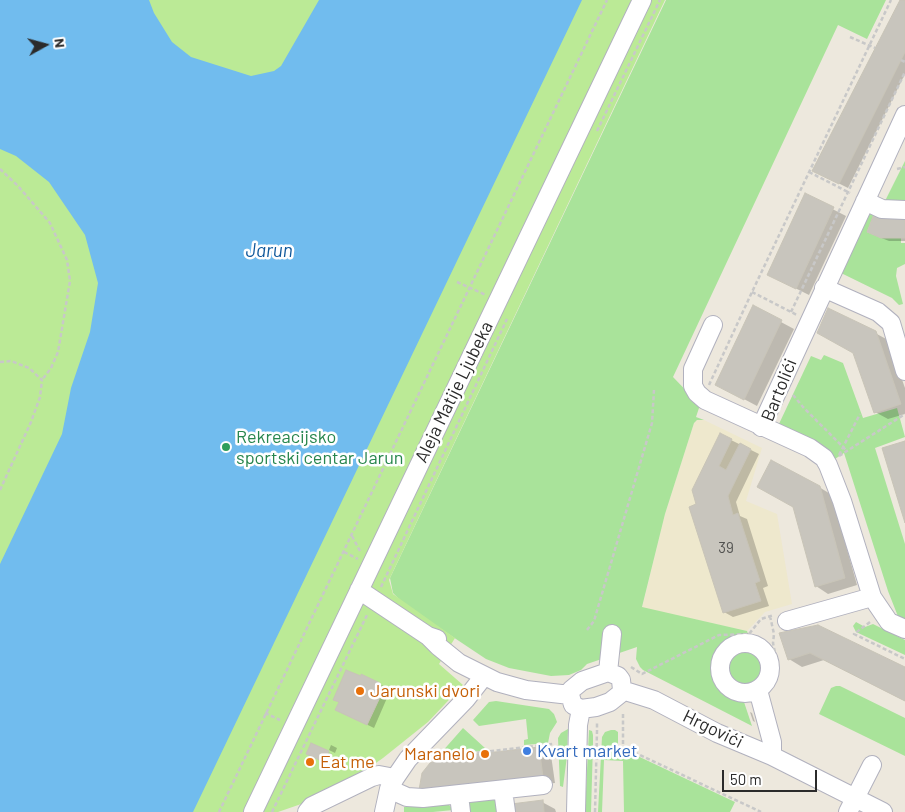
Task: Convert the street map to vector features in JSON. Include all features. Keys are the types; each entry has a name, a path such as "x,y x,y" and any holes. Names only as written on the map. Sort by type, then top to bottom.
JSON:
{"street":[{"name":"Aleja Matije Ljubeka","path":"253,812 642,0"},
{"name":"Bartolići","path":"905,115 857,196 824,288 761,426 810,448 824,458 833,461 842,501 872,597 889,622 905,629"},
{"path":"857,196 882,209 905,210"},
{"path":"824,288 898,321 905,370"},
{"path":"714,325 693,369 693,386 705,400 761,426"},
{"path":"359,590 428,636 451,646 471,662 484,676 511,686 575,702 596,707 610,702 620,694 622,680 608,672 582,682 571,690 575,702 578,732 576,812"},
{"path":"782,618 872,597"},
{"path":"608,672 612,634"},
{"path":"384,812 392,784 421,744 466,699 484,676"},
{"name":"Hrgovići","path":"622,690 654,700 717,733 772,756 852,805 883,812"},
{"path":"758,690 772,742 772,756"},
{"path":"852,805 872,765"},
{"path":"306,812 312,806 379,775 407,797 460,803 502,790 543,785"},
{"path":"502,790 506,812"}],"path":[{"path":"219,812 607,0"},
{"path":"597,132 660,0"},
{"path":"709,386 891,0"},
{"path":"850,37 875,48"},
{"path":"901,60 905,62"},
{"path":"791,312 857,196 905,72"},
{"path":"897,169 905,167"},
{"path":"0,169 18,186 50,223 67,260 70,281 58,352 51,368 42,380 40,397 31,422 0,490"},
{"path":"809,172 857,196"},
{"path":"457,282 475,290"},
{"path":"752,292 809,321"},
{"path":"381,587 508,317"},
{"path":"0,362 11,361 30,368 42,380"},
{"path":"782,381 803,407 847,451"},
{"path":"587,630 594,622 652,423 654,390"},
{"path":"833,461 844,447 860,414"},
{"path":"833,461 905,414"},
{"path":"352,536 365,558"},
{"path":"344,552 349,554"},
{"path":"272,812 368,614"},
{"path":"642,674 719,635 749,634 761,619 782,618"},
{"path":"874,619 854,634 905,659"},
{"path":"266,713 271,716"},
{"path":"623,714 623,747 761,812"},
{"path":"593,723 597,723 598,731 595,812"},
{"path":"432,758 553,744"}],"shaded area":[{"path":"697,420 704,420 762,448 746,501 777,514 792,604 765,612 747,631 642,608 665,514 694,423"}],"green space":[{"name":"Jarun","path":"0,0 665,0 389,580 393,594 455,638 439,664 463,685 428,722 383,758 356,777 307,802 278,812 0,812"},
{"path":"666,0 886,0 867,39 838,25 673,377 700,405 696,417 704,420 697,420 694,423 665,514 642,607 747,631 749,637 738,638 727,643 716,659 715,677 727,692 743,699 752,726 643,670 636,659 637,647 587,664 581,670 569,675 551,676 509,668 486,659 405,605 393,593 390,578"},
{"path":"905,161 905,204 884,203"},
{"path":"868,214 874,214 867,232 881,238 901,238 901,243 905,243 905,264 897,268 896,276 903,304 899,305 892,298 841,273"},
{"path":"824,355 843,363 863,418 897,408 905,437 875,448 905,544 905,622 899,619 888,591 844,453 832,461 778,426 811,356 821,360"},
{"path":"856,622 865,627 873,624 905,640 905,655 856,632 853,626"},
{"path":"745,650 752,651 758,655 762,661 762,675 758,681 752,685 745,686 738,685 732,681 728,675 727,668 728,661 732,655 738,651"},
{"path":"840,686 905,718 905,756 819,714 831,688"},
{"path":"496,701 549,709 554,714 557,722 550,733 548,743 524,745 524,740 528,739 526,719 479,726 473,720 489,702"},
{"path":"463,728 485,748 482,751 440,754"},
{"path":"568,729 563,787 560,786 558,738 561,733"},
{"path":"589,730 592,731 593,735 591,812 585,812"},
{"path":"611,730 618,732 618,754 627,755 627,751 735,802 730,812 624,812 623,761 604,760 602,812 598,812 602,737 605,732"},
{"path":"493,797 498,802 499,812 466,812 465,806 471,799"},
{"path":"447,802 453,810 404,812 404,807 425,807"}],"water":[{"name":"Jarun","path":"0,0 149,0 154,13 172,42 191,57 251,76 274,71 281,66 319,0 582,0 193,812 0,812 0,564 62,434 71,388 90,332 98,283 85,235 49,182 16,156 0,149"}],"building":[{"path":"900,0 905,0 905,52 839,184 812,171"},
{"path":"805,193 834,207 796,289 767,275"},
{"path":"874,214 885,218 905,219 905,238 881,238 867,232"},
{"path":"753,305 782,320 744,400 715,385"},
{"path":"828,308 876,331 901,404 874,413 853,353 817,333"},
{"path":"720,433 732,439 719,466 726,470 740,443 751,449 728,496 733,515 738,513 760,581 755,583 761,601 723,613 689,507 696,504 692,490"},
{"path":"905,441 905,523 882,448"},
{"path":"771,460 820,486 845,578 815,587 793,507 757,487"},
{"path":"818,625 905,667 905,701 810,653 788,660 779,633"},
{"path":"346,670 361,676 361,674 380,683 377,691 382,693 367,725 335,710 339,702 333,700"},
{"path":"311,743 329,751 324,762 306,754"},
{"path":"539,747 543,777 419,790 422,773 430,763 442,758"},
{"path":"543,800 544,812 512,812 511,804"}],"place":[{"name":"Rekreacijsko sportski centar Jarun","path":"226,447"},
{"name":"Jarunski dvori","path":"360,691"},
{"name":"Kvart market","path":"527,751"},
{"name":"Maranelo","path":"485,754"},
{"name":"Eat me","path":"310,762"}]}
